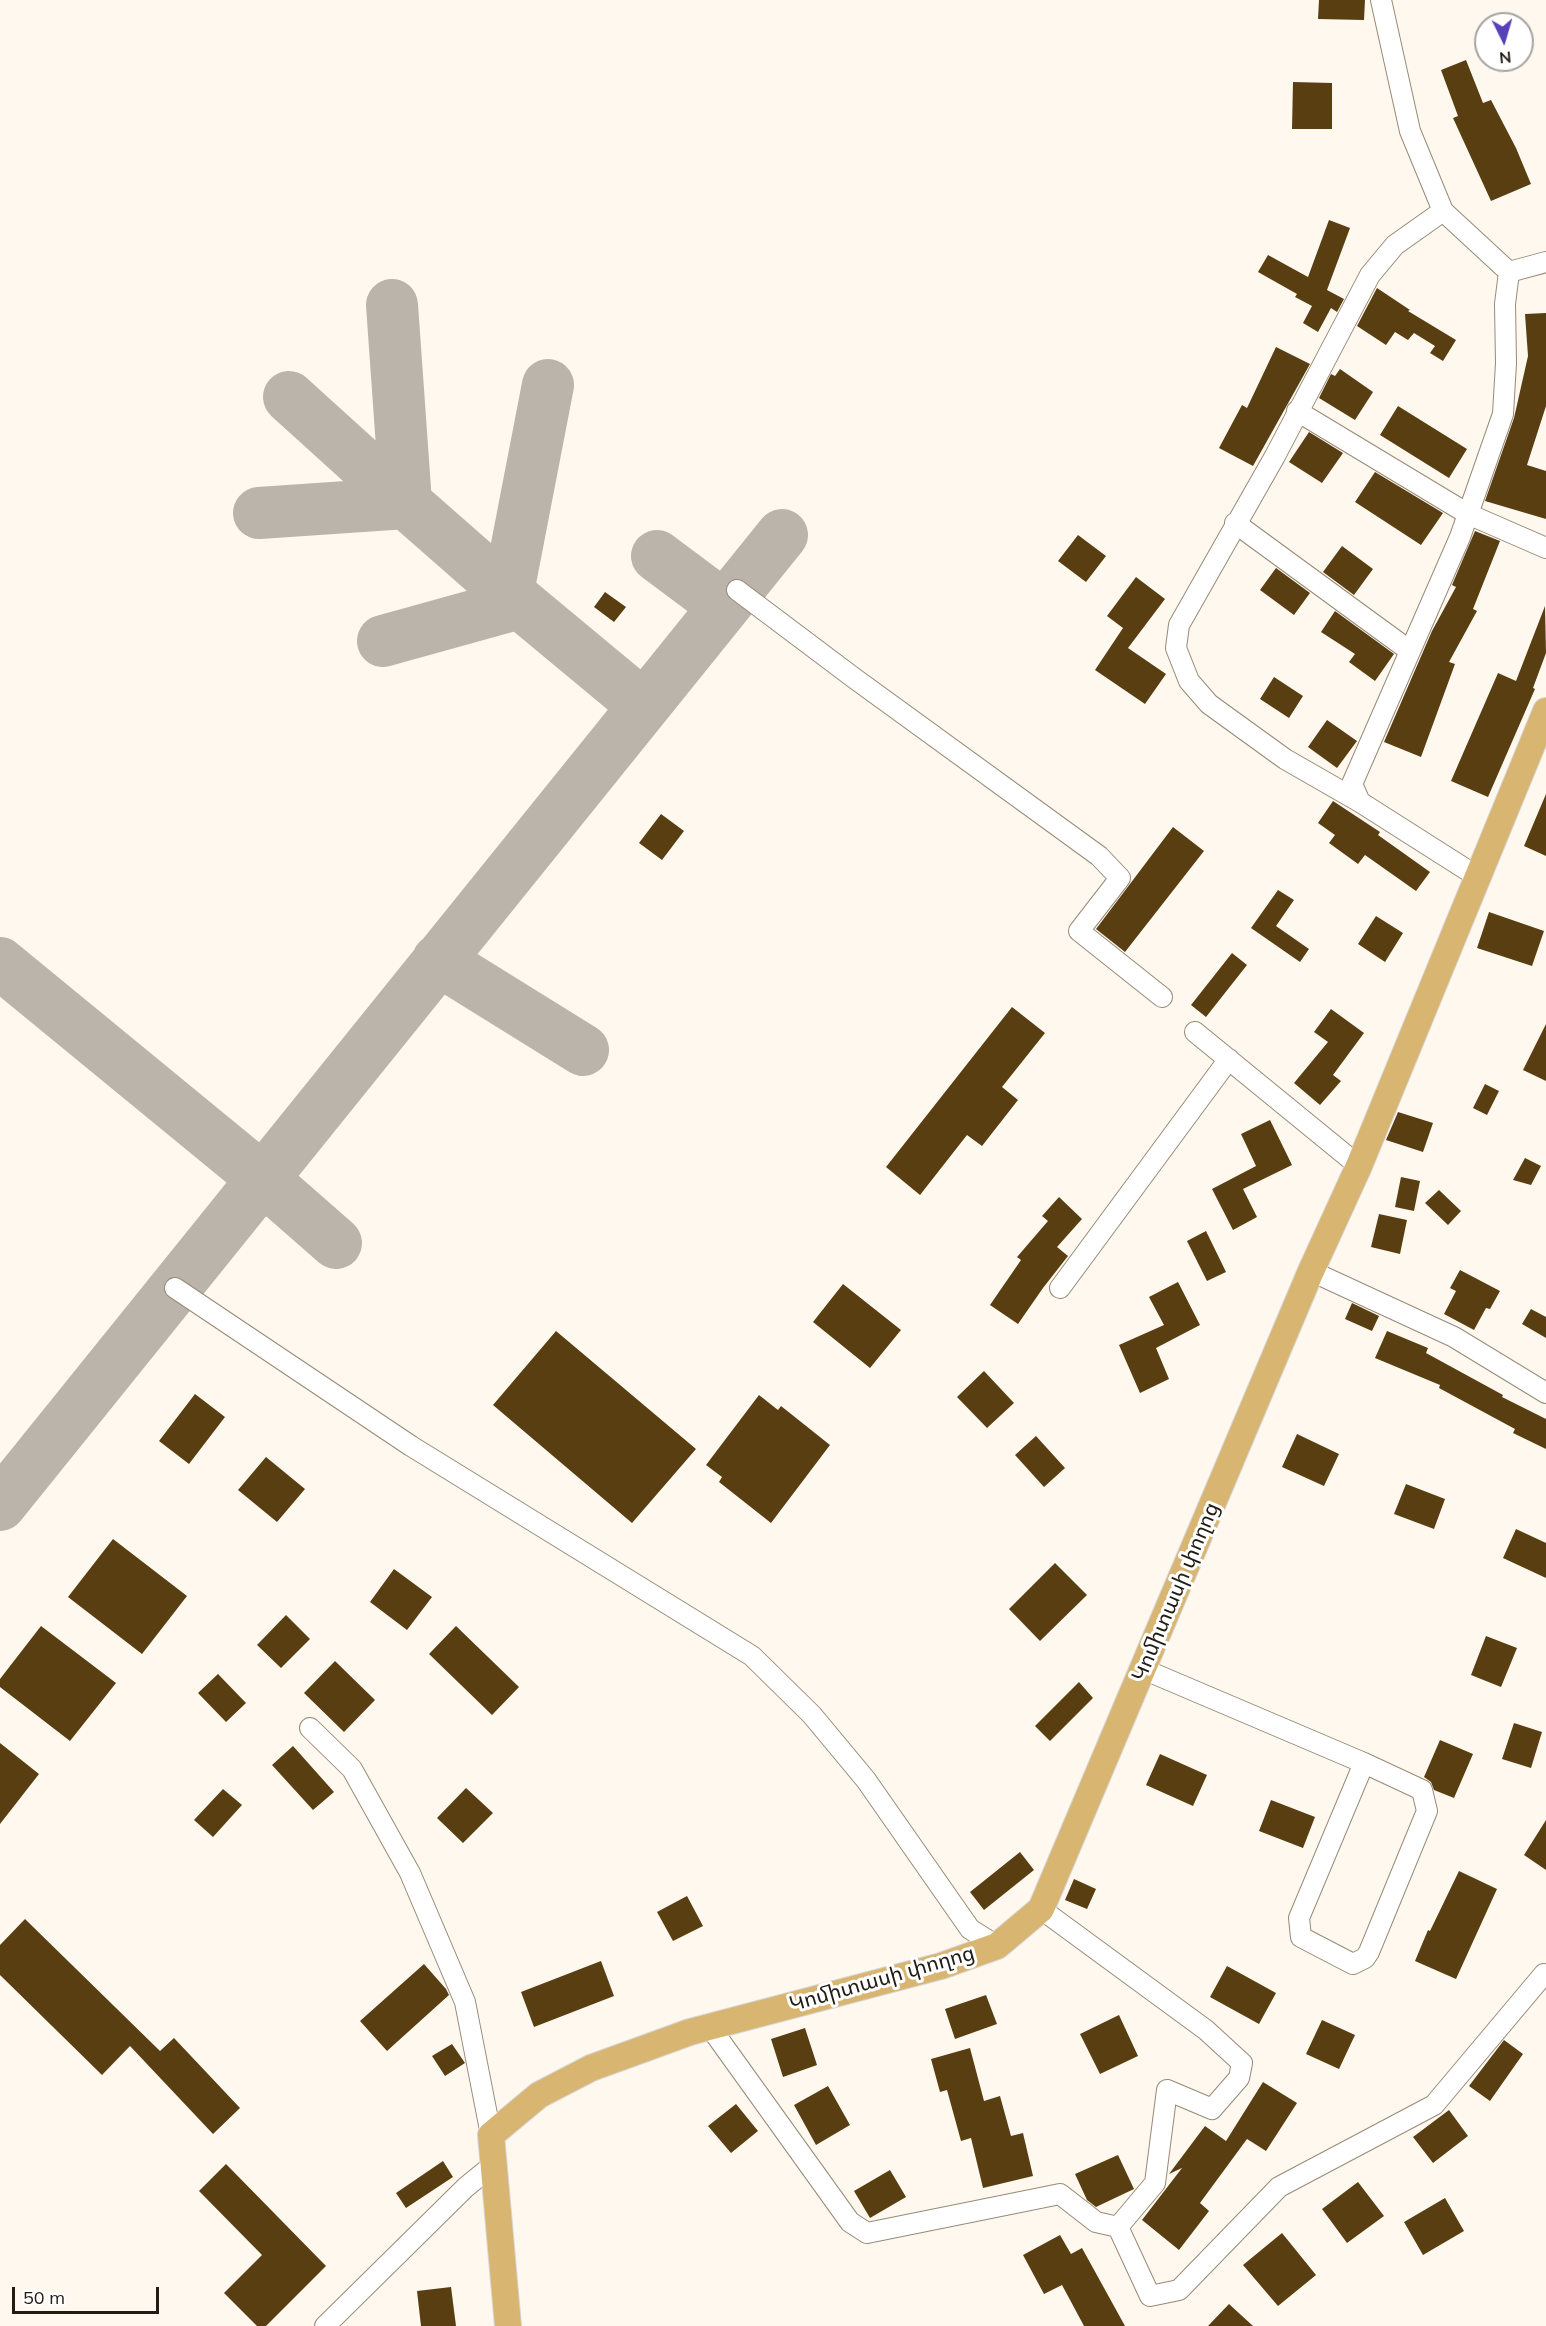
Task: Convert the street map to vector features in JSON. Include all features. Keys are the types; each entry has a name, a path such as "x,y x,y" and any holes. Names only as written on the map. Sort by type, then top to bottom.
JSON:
{"main road":[{"name":"Կոմիտասի փողոց","path":"490,2134 539,2095 591,2068 690,2032 941,1966 997,1946 1041,1910 1311,1271 1359,1166 1546,711"},
{"path":"490,2134 508,2326"}],"street":[{"path":"1381,0 1410,131 1443,211 1509,272"},
{"path":"1443,211 1395,245 1370,275 1275,456 1179,625 1176,648 1189,681 1209,704 1285,759 1360,802 1478,877"},
{"path":"1509,272 1546,261"},
{"path":"1360,802 1352,784 1468,514 1503,414 1506,363 1505,304 1509,272"},
{"path":"1297,411 1468,514 1546,548"},
{"path":"1235,523 1410,651"},
{"path":"737,590 1099,856 1120,878 1079,931 1162,997"},
{"path":"1195,1032 1359,1166"},
{"path":"1060,1288 1229,1059"},
{"path":"1311,1271 1454,1337 1546,1393"},
{"path":"175,1288 411,1446 752,1656 812,1715 866,1780 970,1929 997,1946"},
{"path":"1143,1669 1364,1763 1422,1790 1427,1811 1369,1952 1365,1958 1353,1964 1301,1937 1299,1918 1364,1763"},
{"path":"309,1728 351,1769 410,1873 465,2002 490,2134"},
{"path":"1041,1910 1206,2030 1242,2063 1239,2078 1212,2109 1167,2090 1155,2184 1119,2227"},
{"path":"1119,2227 1150,2296 1179,2290 1280,2187 1434,2105 1544,1974"},
{"path":"710,2027 850,2222 867,2233 1060,2194 1096,2222 1119,2227"},
{"path":"326,2326 466,2187 493,2165"}],"building":[{"path":"1319,0 1365,0 1364,20 1318,19"},
{"path":"1466,60 1483,103 1491,100 1516,148 1531,184 1491,201 1453,118 1458,116 1441,70"},
{"path":"1293,82 1332,83 1332,129 1292,129"},
{"path":"1329,220 1350,228 1327,290 1344,299 1337,312 1331,308 1318,332 1303,323 1312,306 1295,297 1297,294 1258,272 1268,255 1308,277"},
{"path":"1377,288 1410,310 1408,311 1456,340 1443,361 1430,353 1435,346 1414,333 1408,340 1395,332 1386,345 1357,326"},
{"path":"1546,313 1546,406 1527,465 1546,471 1546,519 1485,501 1514,418 1528,356 1525,314"},
{"path":"1276,347 1310,364 1253,466 1219,448 1242,405 1247,408"},
{"path":"1340,369 1373,392 1355,420 1319,398 1331,374 1335,376"},
{"path":"1398,406 1467,449 1449,478 1380,435"},
{"path":"1309,432 1343,453 1322,483 1289,462"},
{"path":"1375,472 1443,513 1421,545 1355,502"},
{"path":"1475,531 1500,541 1473,609 1477,611 1449,662 1455,664 1421,757 1384,742 1432,631 1456,587 1452,585"},
{"path":"1078,535 1106,556 1086,582 1058,561"},
{"path":"1342,546 1373,569 1354,595 1323,572"},
{"path":"1276,568 1310,593 1294,615 1260,590"},
{"path":"1136,577 1165,599 1128,648 1166,674 1145,704 1095,670 1123,628 1107,616"},
{"path":"605,592 626,607 614,622 594,607"},
{"path":"1545,606 1546,653 1533,688 1535,689 1488,797 1451,781 1498,673 1516,681"},
{"path":"1335,611 1394,654 1375,681 1349,662 1355,654 1321,632"},
{"path":"1274,677 1303,696 1289,718 1260,699"},
{"path":"1327,720 1357,741 1337,768 1308,747"},
{"path":"1546,794 1546,856 1524,846"},
{"path":"1333,801 1380,832 1378,835 1430,872 1416,891 1365,855 1358,864 1329,843 1335,835 1318,823"},
{"path":"661,814 684,831 662,860 639,843"},
{"path":"1173,827 1204,851 1125,952 1096,929"},
{"path":"1278,890 1294,900 1276,926 1309,949 1300,962 1251,928"},
{"path":"1489,912 1544,931 1532,966 1477,948"},
{"path":"1376,916 1403,933 1385,962 1358,944"},
{"path":"1232,953 1247,965 1206,1017 1191,1005"},
{"path":"1012,1007 1045,1033 1002,1087 1018,1100 982,1146 967,1135 920,1195 886,1167"},
{"path":"1331,1009 1364,1033 1333,1075 1341,1081 1320,1105 1294,1083 1328,1042 1314,1032"},
{"path":"1546,1024 1546,1081 1523,1070"},
{"path":"1485,1084 1499,1091 1487,1115 1473,1108"},
{"path":"1398,1112 1433,1123 1423,1152 1386,1140"},
{"path":"1270,1120 1292,1165 1243,1189 1257,1217 1233,1230 1212,1189 1256,1166 1241,1134"},
{"path":"1525,1158 1541,1166 1531,1185 1513,1180"},
{"path":"1401,1177 1420,1181 1414,1211 1395,1207"},
{"path":"1439,1190 1461,1211 1448,1225 1425,1203"},
{"path":"1059,1197 1082,1219 1057,1247 1068,1256 1018,1324 990,1305 1021,1260 1017,1257 1048,1221 1042,1216"},
{"path":"1379,1214 1407,1220 1400,1254 1371,1247"},
{"path":"1206,1231 1226,1272 1207,1281 1187,1241"},
{"path":"1460,1270 1500,1291 1490,1309 1486,1308 1474,1330 1444,1314 1456,1291 1450,1288"},
{"path":"1178,1282 1200,1325 1156,1348 1169,1379 1140,1393 1119,1345 1164,1325 1149,1297"},
{"path":"843,1284 901,1330 870,1368 813,1322"},
{"path":"1352,1303 1379,1316 1372,1331 1345,1319"},
{"path":"1531,1309 1546,1317 1546,1338 1522,1324"},
{"path":"556,1331 696,1449 632,1523 493,1405"},
{"path":"1387,1331 1428,1348 1426,1353 1503,1395 1502,1397 1546,1419 1546,1449 1513,1433 1515,1429 1439,1388 1440,1385 1375,1358"},
{"path":"984,1371 1014,1403 987,1428 957,1397"},
{"path":"195,1394 225,1417 189,1464 159,1441"},
{"path":"759,1395 778,1410 781,1406 830,1445 771,1523 719,1482 722,1477 706,1465"},
{"path":"1297,1434 1339,1454 1324,1486 1282,1467"},
{"path":"1036,1436 1065,1468 1044,1487 1015,1455"},
{"path":"266,1457 305,1489 277,1522 238,1490"},
{"path":"1406,1484 1445,1499 1434,1529 1394,1514"},
{"path":"1516,1529 1546,1543 1546,1578 1503,1558"},
{"path":"113,1539 187,1596 142,1654 68,1597"},
{"path":"1055,1563 1087,1595 1040,1641 1009,1609"},
{"path":"394,1569 432,1597 407,1630 370,1602"},
{"path":"286,1615 310,1639 281,1668 257,1645"},
{"path":"41,1626 116,1683 70,1741 0,1687 0,1679"},
{"path":"456,1626 519,1687 492,1715 429,1654"},
{"path":"1486,1636 1517,1648 1501,1687 1471,1675"},
{"path":"335,1661 375,1700 344,1732 304,1693"},
{"path":"218,1674 246,1703 226,1722 198,1693"},
{"path":"1079,1682 1093,1698 1050,1741 1035,1726"},
{"path":"1514,1723 1542,1732 1531,1768 1502,1759"},
{"path":"1440,1740 1473,1754 1454,1798 1434,1790 1431,1782 1424,1777"},
{"path":"0,1743 39,1774 0,1824"},
{"path":"293,1746 334,1792 313,1810 272,1765"},
{"path":"1160,1754 1207,1775 1193,1806 1146,1785"},
{"path":"466,1788 493,1813 463,1843 437,1818"},
{"path":"223,1789 242,1805 213,1837 194,1820"},
{"path":"1271,1800 1315,1817 1303,1848 1259,1831"},
{"path":"1546,1820 1546,1870 1524,1855"},
{"path":"1020,1852 1034,1870 984,1910 970,1892"},
{"path":"1459,1871 1497,1889 1456,1979 1415,1961 1428,1930 1430,1931"},
{"path":"1074,1879 1096,1889 1087,1909 1065,1900"},
{"path":"687,1896 703,1926 673,1941 657,1912"},
{"path":"25,1919 160,2051 174,2038 240,2108 213,2134 130,2046 102,2075 0,1975 0,1945"},
{"path":"601,1961 614,1996 534,2027 521,1992"},
{"path":"424,1964 449,1995 387,2051 360,2021"},
{"path":"1227,1966 1276,1993 1259,2024 1210,1997"},
{"path":"986,1995 997,2024 955,2039 945,2009"},
{"path":"1119,2015 1138,2056 1100,2074 1080,2034"},
{"path":"1322,2020 1355,2035 1339,2069 1306,2054"},
{"path":"805,2028 817,2065 783,2077 771,2039"},
{"path":"1504,2040 1523,2054 1490,2101 1469,2086"},
{"path":"452,2044 465,2063 445,2076 432,2056"},
{"path":"970,2048 984,2101 1000,2096 1011,2136 1023,2133 1033,2176 983,2188 971,2138 961,2141 947,2090 940,2092 931,2059"},
{"path":"1263,2082 1297,2103 1266,2151 1247,2139 1200,2203 1209,2211 1179,2250 1142,2220 1182,2168 1169,2174 1205,2126 1226,2141"},
{"path":"828,2086 850,2125 816,2145 794,2105"},
{"path":"736,2104 758,2131 731,2153 708,2126"},
{"path":"1449,2110 1468,2136 1433,2163 1413,2137"},
{"path":"1118,2155 1134,2189 1096,2207 1087,2200 1075,2174"},
{"path":"443,2161 453,2177 406,2208 396,2193"},
{"path":"226,2164 326,2266 266,2326 257,2326 224,2293 262,2255 199,2191"},
{"path":"890,2170 906,2197 870,2218 854,2191"},
{"path":"1358,2182 1384,2216 1347,2243 1322,2209"},
{"path":"1445,2198 1464,2231 1423,2255 1404,2222"},
{"path":"1282,2233 1316,2275 1278,2306 1243,2265"},
{"path":"1060,2235 1071,2254 1082,2248 1125,2326 1084,2326 1062,2285 1044,2294 1023,2255"},
{"path":"451,2287 456,2326 421,2326 417,2291"},
{"path":"1229,2304 1253,2326 1208,2326"}],"taxiway":[{"path":"289,397 406,503 392,305"},
{"path":"508,592 548,385"},
{"path":"259,513 406,503 520,603 644,706"},
{"path":"0,1505 782,535"},
{"path":"657,556 724,606"},
{"path":"383,641 520,603"},
{"path":"438,960 583,1050"},
{"path":"0,963 263,1179 336,1243"}]}
